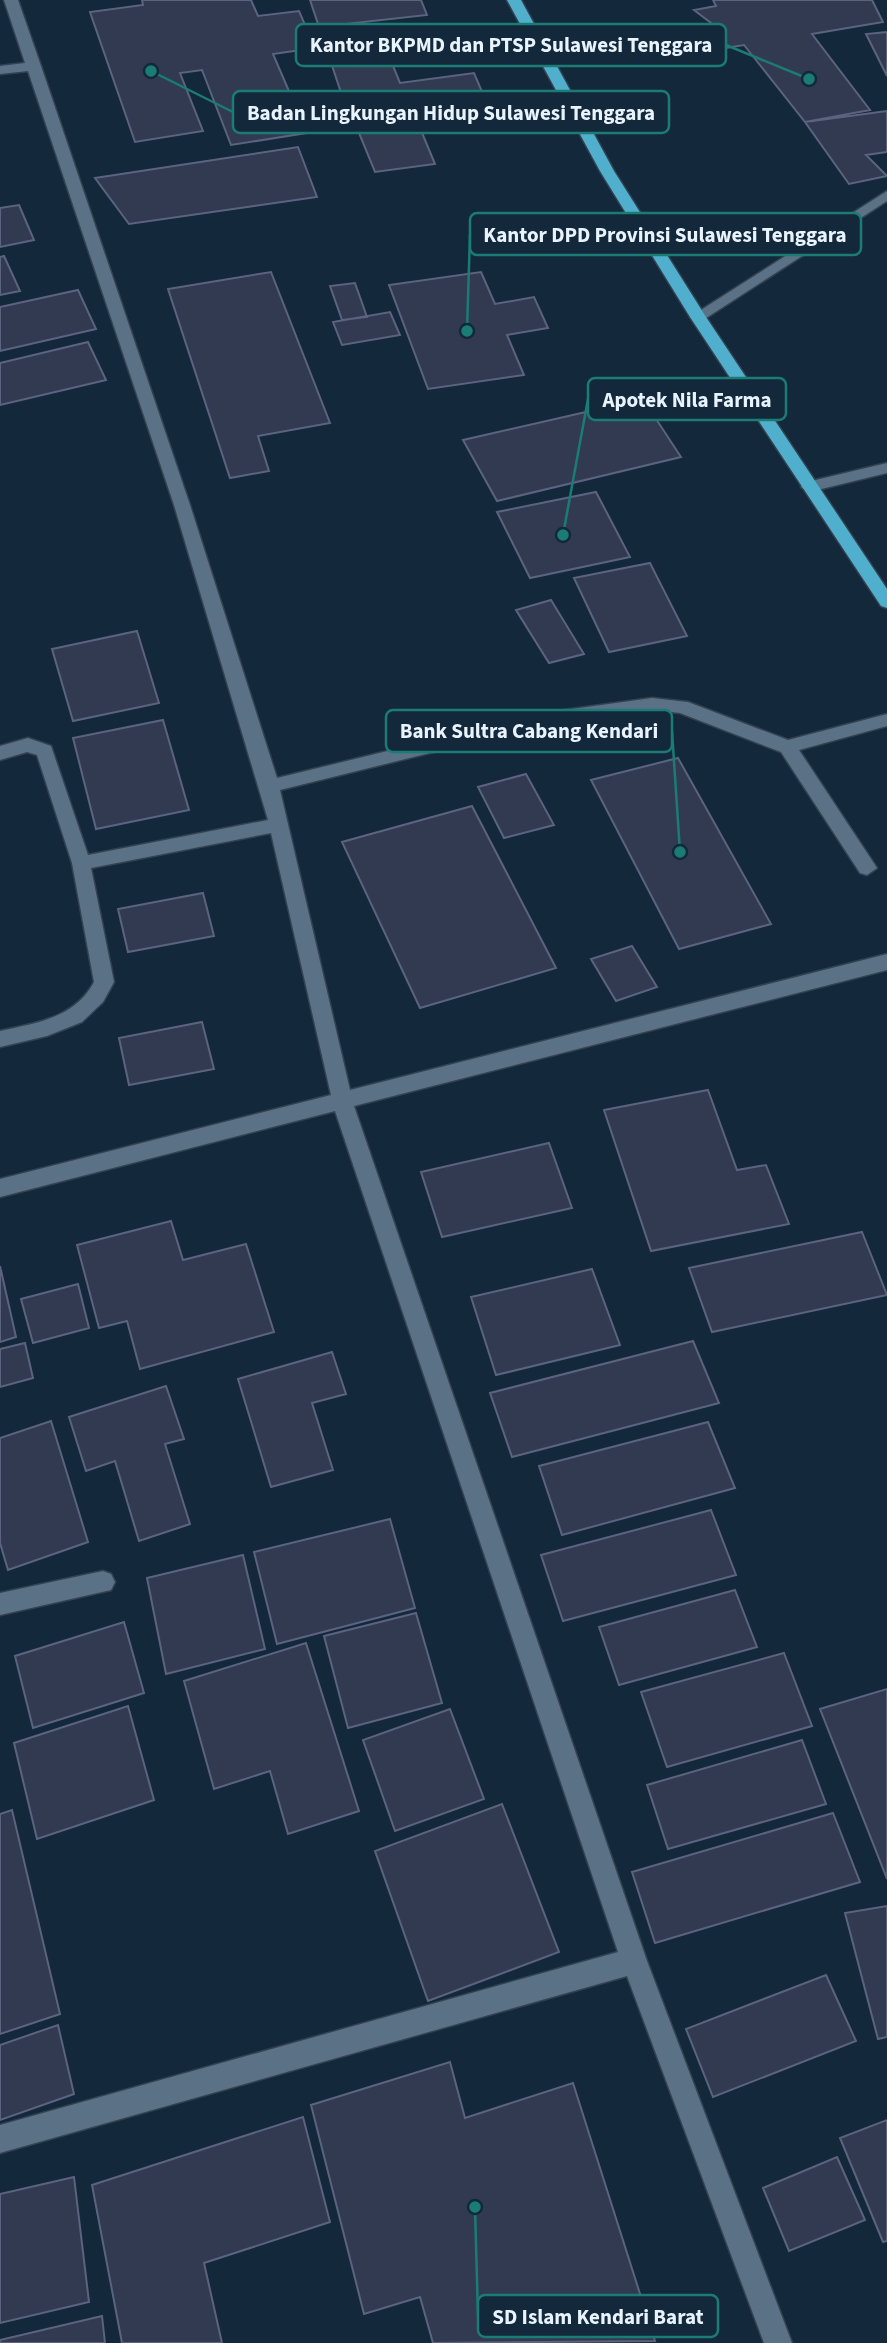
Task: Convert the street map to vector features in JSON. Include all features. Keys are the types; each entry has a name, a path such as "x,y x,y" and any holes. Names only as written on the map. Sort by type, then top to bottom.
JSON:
{"highway":[{"path":"514,0 607,171 698,317 887,602"}],"street":[{"path":"11,0 194,543 270,786 342,1100 634,1961 778,2343"},
{"path":"0,70 34,66"},
{"path":"698,317 887,194"},
{"path":"809,487 887,468"},
{"path":"270,786 543,719 652,704 682,707 707,714 787,747 867,868"},
{"path":"787,747 887,720"},
{"path":"0,753 28,745 45,751 81,863 104,982 98,998 69,1022 0,1039"},
{"path":"81,863 279,825"},
{"path":"0,1188 887,962"},
{"path":"0,1604 103,1582"},
{"path":"0,2139 634,1961"}],"building":[{"path":"142,0 251,0 258,16 299,11 315,48 273,54 307,133 231,145 202,70 180,73 203,131 135,142 90,12 143,5"},
{"path":"310,0 421,0 427,15 319,27"},
{"path":"713,0 872,0 883,22 812,34 870,110 805,122 744,45 719,49 715,26 694,10 716,6"},
{"path":"887,32 887,76 866,34"},
{"path":"380,34 400,83 474,73 483,94 410,104 435,164 375,172 350,111 347,111 324,41"},
{"path":"887,111 887,152 866,155 887,176 849,184 805,122"},
{"path":"298,147 317,197 129,224 95,178"},
{"path":"19,205 34,240 0,247 0,208"},
{"path":"4,256 20,291 0,295 0,257"},
{"path":"271,272 330,423 258,436 269,471 230,478 168,289"},
{"path":"481,272 495,304 534,297 548,328 507,335 524,375 428,389 389,285"},
{"path":"355,283 367,317 342,320 330,286"},
{"path":"78,290 96,329 0,351 0,307"},
{"path":"390,312 400,335 342,345 333,322"},
{"path":"88,342 106,380 0,405 0,363"},
{"path":"643,399 681,457 497,501 463,440"},
{"path":"596,492 630,557 530,578 497,512"},
{"path":"650,563 687,636 609,652 574,578"},
{"path":"551,600 584,654 549,663 516,610"},
{"path":"137,631 159,703 73,721 52,649"},
{"path":"163,720 189,810 96,829 73,738"},
{"path":"678,758 771,924 679,949 591,780"},
{"path":"526,774 554,825 504,838 478,787"},
{"path":"472,806 556,968 420,1008 342,842"},
{"path":"203,893 214,936 128,952 118,909"},
{"path":"632,946 657,987 616,1001 591,959"},
{"path":"202,1022 214,1069 129,1085 119,1038"},
{"path":"708,1090 737,1170 766,1165 789,1224 651,1251 604,1110"},
{"path":"549,1143 572,1208 442,1237 421,1172"},
{"path":"171,1221 183,1260 246,1244 274,1332 140,1369 127,1321 99,1328 77,1245"},
{"path":"862,1232 887,1295 712,1332 689,1268"},
{"path":"0,1266 16,1337 0,1342"},
{"path":"592,1269 620,1345 496,1375 471,1297"},
{"path":"78,1284 89,1328 33,1343 21,1299"},
{"path":"693,1341 719,1403 512,1457 490,1393"},
{"path":"25,1343 33,1378 0,1387 0,1349"},
{"path":"332,1352 346,1394 312,1403 333,1470 271,1487 238,1379"},
{"path":"166,1386 184,1439 165,1444 190,1524 139,1541 115,1461 86,1471 69,1417"},
{"path":"51,1421 88,1542 8,1570 0,1543 0,1438"},
{"path":"708,1422 735,1488 562,1535 539,1466"},
{"path":"711,1510 736,1575 563,1621 541,1555"},
{"path":"390,1519 415,1608 277,1644 254,1552"},
{"path":"243,1555 265,1649 166,1674 147,1578"},
{"path":"735,1590 757,1647 619,1685 599,1627"},
{"path":"416,1613 442,1703 348,1728 324,1636"},
{"path":"124,1622 144,1693 33,1728 15,1656"},
{"path":"306,1643 359,1811 288,1834 270,1771 214,1789 184,1681"},
{"path":"784,1653 812,1726 667,1767 641,1692"},
{"path":"887,1689 887,1879 820,1709"},
{"path":"128,1706 154,1800 37,1839 14,1743"},
{"path":"450,1709 484,1799 395,1831 363,1740"},
{"path":"802,1740 826,1804 668,1849 647,1785"},
{"path":"502,1804 559,1952 428,2001 375,1851"},
{"path":"12,1810 60,2014 0,2034 0,1814"},
{"path":"833,1813 860,1882 655,1943 632,1872"},
{"path":"887,1906 887,2037 878,2039 845,1913"},
{"path":"826,1975 856,2041 713,2097 686,2029"},
{"path":"58,2025 74,2094 0,2120 0,2045"},
{"path":"450,2062 465,2118 573,2083 655,2341 433,2343 420,2297 364,2314 311,2105"},
{"path":"303,2117 330,2222 204,2263 222,2343 122,2343 92,2185"},
{"path":"887,2120 887,2241 883,2242 840,2138"},
{"path":"837,2157 865,2220 789,2251 763,2188"},
{"path":"74,2177 89,2302 0,2323 0,2194"},
{"path":"102,2316 105,2343 0,2343 0,2340"}],"place":[{"name":"Badan Lingkungan Hidup Sulawesi Tenggara","path":"151,71"},
{"name":"Kantor BKPMD dan PTSP Sulawesi Tenggara","path":"809,79"},
{"name":"Kantor DPD Provinsi Sulawesi Tenggara","path":"467,331"},
{"name":"Apotek Nila Farma","path":"563,535"},
{"name":"Bank Sultra Cabang Kendari","path":"680,852"},
{"name":"SD Islam Kendari Barat","path":"475,2207"}]}
